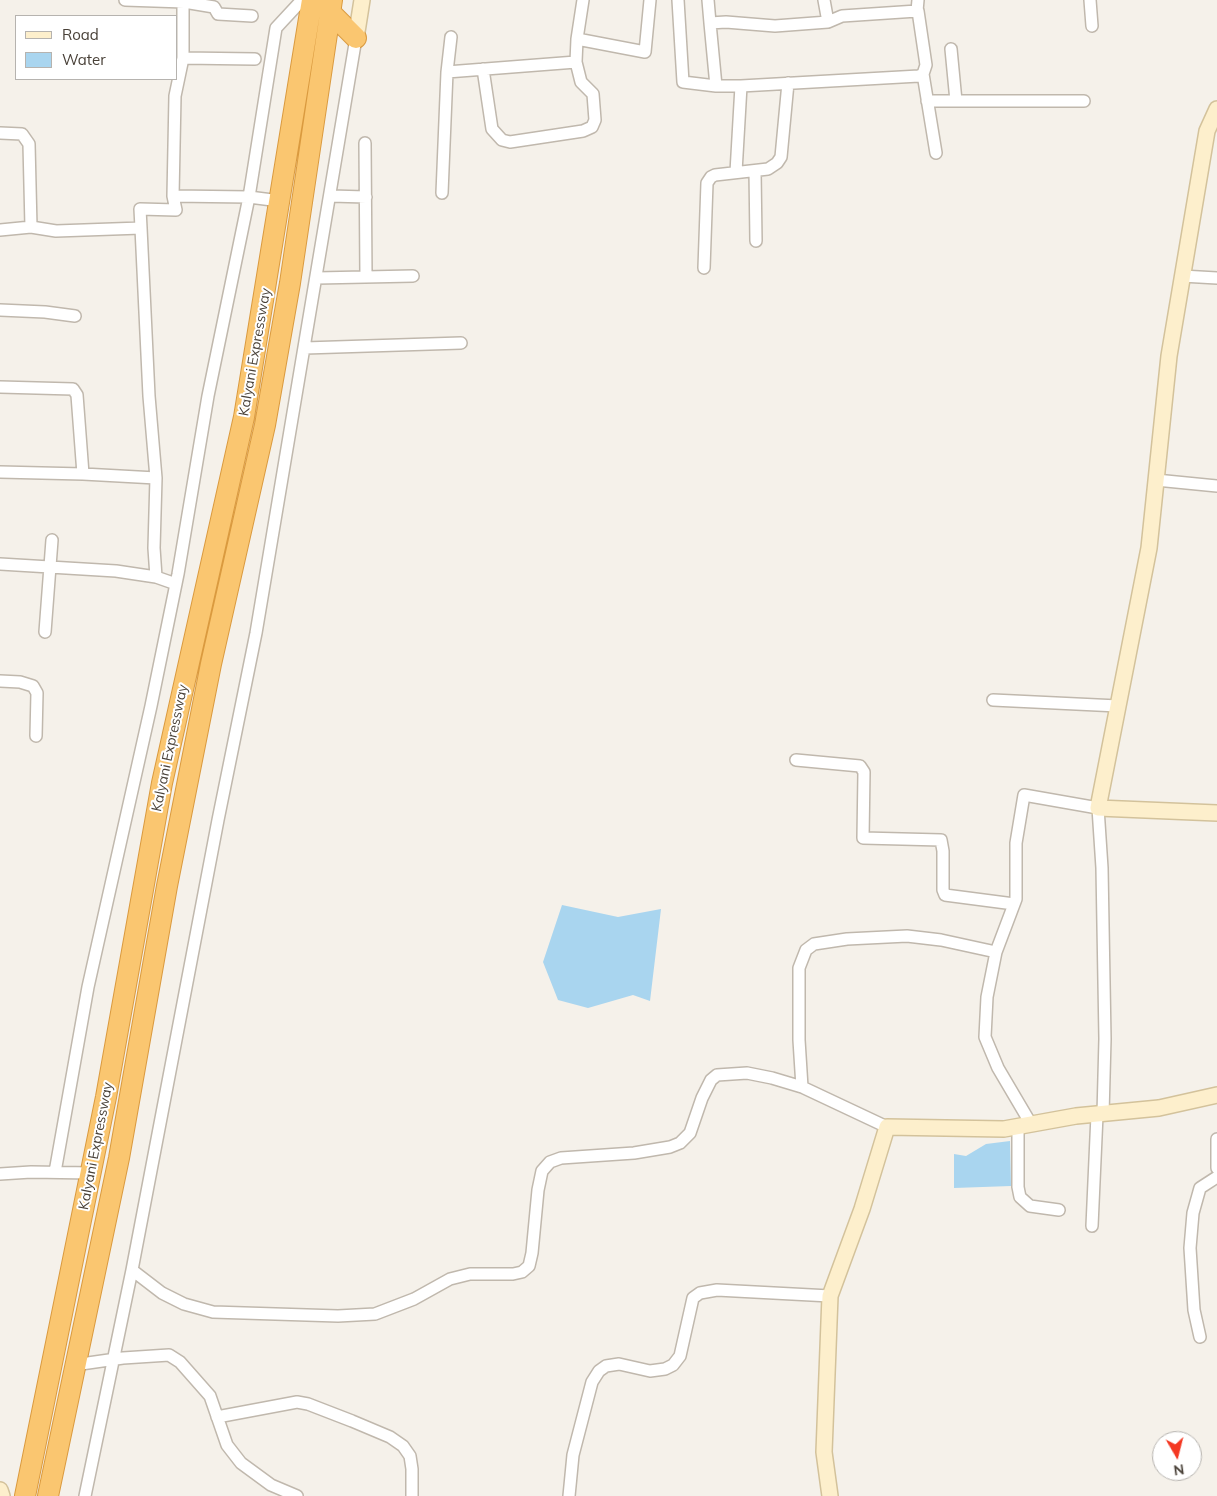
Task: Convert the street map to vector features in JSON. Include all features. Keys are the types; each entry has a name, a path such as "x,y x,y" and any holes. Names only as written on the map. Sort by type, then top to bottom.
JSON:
{"highway":[{"name":"Kalyani Expressway","path":"25,1496 91,1173 162,783 222,526 244,417 312,0"},
{"name":"Kalyani Expressway","path":"48,1496 119,1158 167,886 211,664 265,425 290,283 331,6"},
{"path":"331,6 356,38"}],"street":[{"path":"125,0 183,1 214,7 218,14 252,16"},
{"path":"55,1172 88,987 152,706 176,584 208,396 249,197 276,28 302,0"},
{"path":"85,1496 132,1270 218,820 256,633 317,278 362,0"},
{"path":"484,69 492,128 502,140 510,142 583,131 592,127 595,120 593,94 581,82 576,62 577,39 583,0"},
{"path":"577,39 646,52 650,0"},
{"path":"678,0 683,82 716,86 742,86 919,76 923,74"},
{"path":"708,0 716,86"},
{"path":"824,0 828,22"},
{"path":"1090,0 1092,26"},
{"path":"156,577 154,548 156,478 149,396 140,209 176,210 173,196 175,96 183,58 183,1"},
{"path":"710,23 726,22 776,26 828,22 842,16 918,5 926,65 923,74 936,153"},
{"path":"442,193 447,72 451,37"},
{"path":"951,49 956,101"},
{"path":"183,58 255,59"},
{"path":"447,72 576,62"},
{"path":"704,268 707,183 715,175 768,169 781,157 788,83"},
{"path":"736,172 742,86"},
{"path":"927,101 1084,101"},
{"path":"1103,1114 1105,992 1102,868 1098,808 1149,548 1169,356 1207,131 1217,109"},
{"path":"0,133 22,134 29,144 30,227"},
{"path":"365,143 366,278"},
{"path":"755,171 756,240"},
{"path":"173,196 249,197 280,201"},
{"path":"330,196 366,197"},
{"path":"0,230 30,227 56,231 141,228"},
{"path":"317,278 413,276"},
{"path":"1182,276 1217,278"},
{"path":"0,310 45,312 75,316"},
{"path":"305,348 461,343"},
{"path":"0,387 66,388 76,392 83,474"},
{"path":"0,472 156,478"},
{"path":"1156,480 1217,486"},
{"path":"45,632 52,568 52,540"},
{"path":"0,564 116,571 156,577 176,584"},
{"path":"0,681 20,682 33,686 37,693 36,736"},
{"path":"993,700 1118,706"},
{"path":"796,760 860,766 864,772 863,838 941,840 943,852 943,890 945,895 1014,904"},
{"path":"1059,1210 1030,1206 1020,1197 1024,1126 985,1036 987,997 996,952 1014,904 1016,843 1024,795 1098,808 1217,813"},
{"path":"802,1087 799,1040 799,968 806,950 814,944 846,939 907,936 941,940 996,952"},
{"path":"132,1270 162,1293 184,1304 212,1312 338,1316 375,1314 414,1300 450,1280 470,1274 513,1274 522,1272 529,1266 532,1253 538,1190 542,1171 550,1162 561,1158 634,1153 670,1148 680,1143 690,1132 702,1098 711,1080 717,1075 747,1073 802,1087 887,1127 1004,1129 1103,1114 1160,1108 1217,1095"},
{"path":"1092,1226 1097,1115 1103,1114"},
{"path":"830,1496 824,1452 830,1296 862,1209 887,1127"},
{"path":"1217,1139 1217,1168"},
{"path":"0,1174 91,1173"},
{"path":"1200,1337 1194,1310 1190,1248 1193,1213 1200,1188 1217,1177"},
{"path":"569,1496 573,1454 592,1382 606,1366 619,1364 650,1371 665,1369 673,1365 680,1356 694,1298 700,1294 717,1290 830,1296"},
{"path":"74,1365 169,1355 180,1362 210,1396 227,1445 241,1463 271,1485 297,1496"},
{"path":"217,1417 297,1402 308,1404 352,1421 403,1446 410,1456 412,1496"},
{"path":"0,1490 2,1496"}],"water":[{"path":"562,905 618,917 661,909 650,1001 633,995 588,1008 558,1000 543,962"},
{"path":"1010,1141 1011,1186 954,1188 954,1154 966,1156 986,1144"}]}
